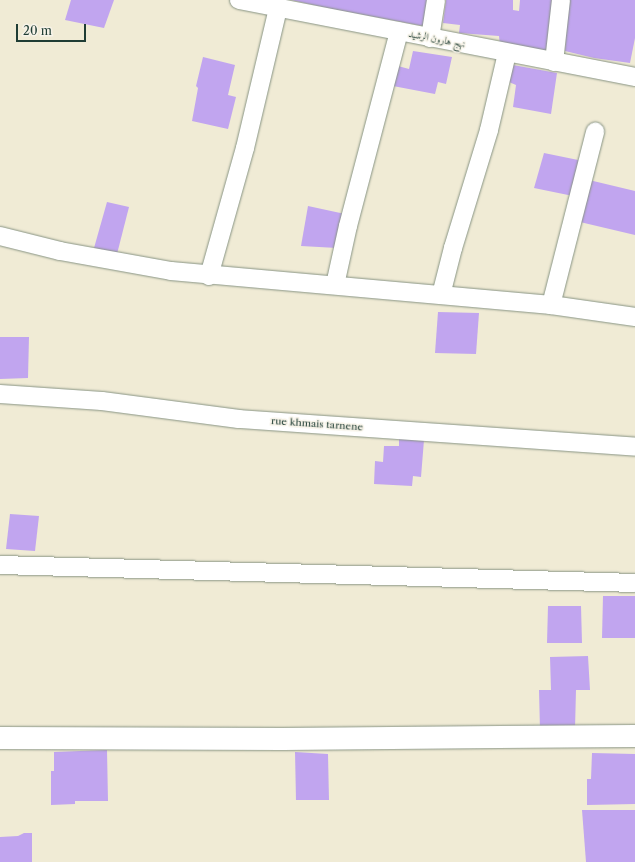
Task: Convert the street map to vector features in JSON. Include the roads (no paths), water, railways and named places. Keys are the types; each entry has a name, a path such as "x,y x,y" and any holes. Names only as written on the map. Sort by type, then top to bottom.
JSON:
{"street":[{"name":"نهج هارون الرشيد","path":"239,0 269,4 399,32 635,77"},
{"path":"430,38 436,0"},
{"path":"554,62 561,0"},
{"path":"209,276 245,148 269,4"},
{"path":"335,285 348,226 399,32"},
{"path":"441,295 453,248 489,130 507,53"},
{"path":"551,305 595,132"},
{"path":"0,236 68,252 171,271 209,276 335,285 551,305 635,317"},
{"name":"rue khmais tarnene","path":"0,394 102,401 239,419 635,447"},
{"path":"0,565 635,583"},
{"path":"0,738 283,739 635,736"}]}
